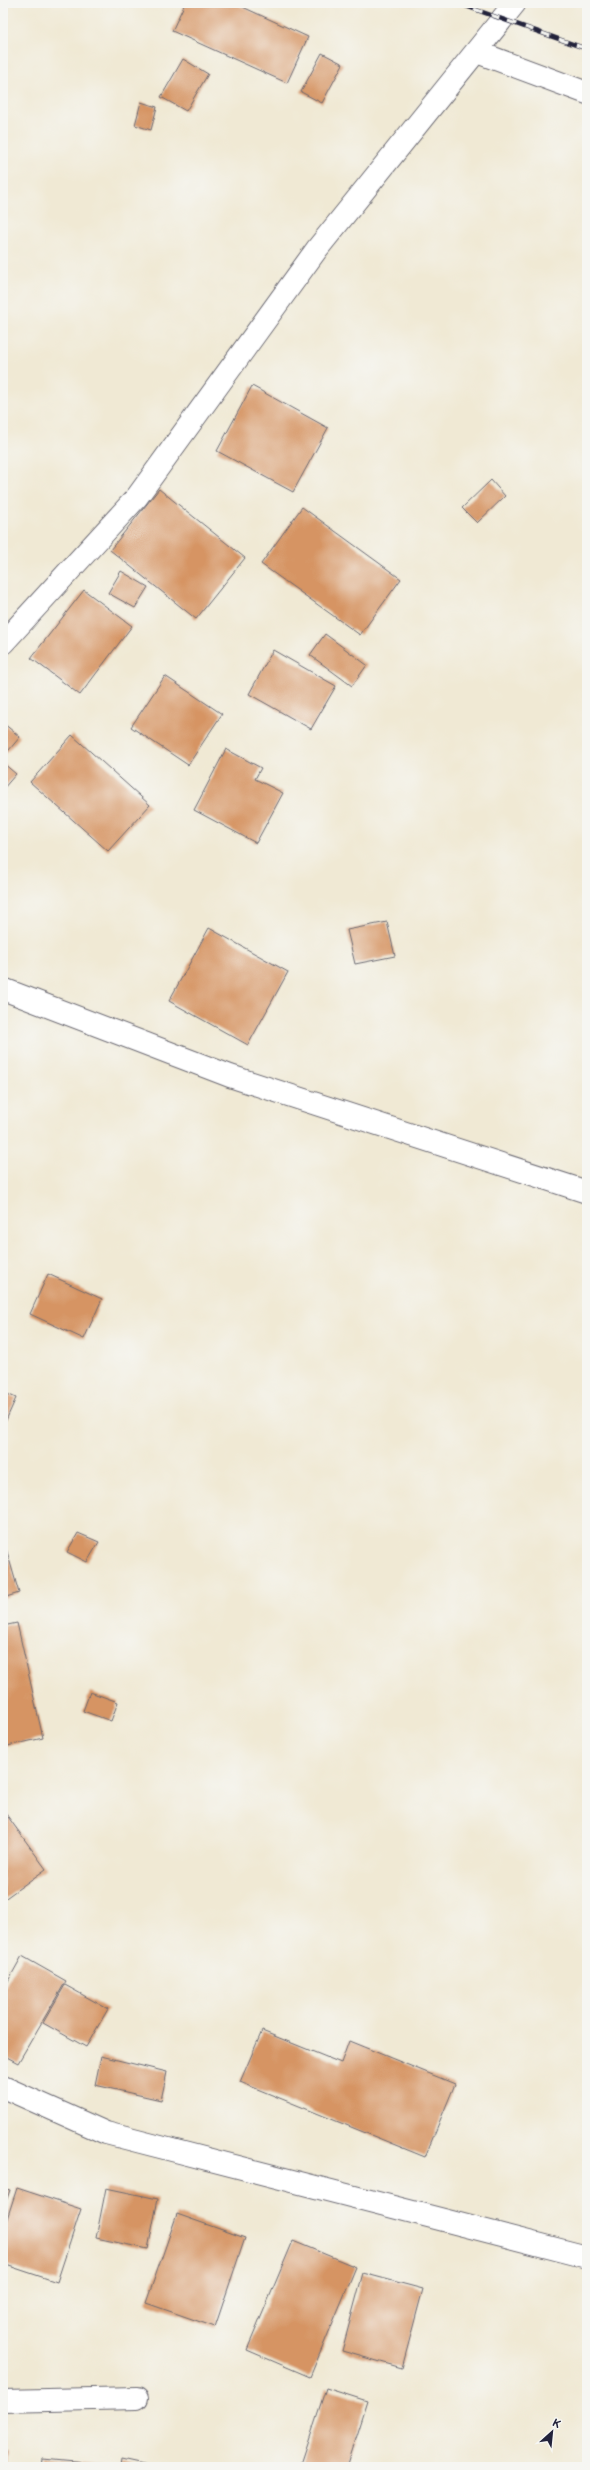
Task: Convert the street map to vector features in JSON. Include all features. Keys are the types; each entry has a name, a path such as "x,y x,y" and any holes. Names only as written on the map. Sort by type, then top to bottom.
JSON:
{"street":[{"path":"3,643 137,497 316,249 515,3"},
{"path":"476,52 587,93"},
{"path":"3,989 230,1076 587,1192"},
{"path":"3,2087 106,2134 587,2257"},
{"path":"3,2401 137,2398"}],"building":[{"path":"185,3 234,3 308,37 287,83 172,31"},
{"path":"322,53 343,64 322,103 301,92"},
{"path":"183,59 208,74 186,111 161,97"},
{"path":"141,102 157,107 151,130 135,125"},
{"path":"252,386 328,428 293,492 217,451"},
{"path":"491,480 505,496 477,523 462,508"},
{"path":"159,489 245,558 196,619 110,550"},
{"path":"302,507 401,579 360,635 261,564"},
{"path":"121,571 148,587 135,608 108,593"},
{"path":"84,590 132,626 80,695 31,658"},
{"path":"325,634 367,665 352,686 310,655"},
{"path":"273,650 336,686 311,729 249,694"},
{"path":"165,676 222,714 188,765 131,727"},
{"path":"3,723 20,737 3,757"},
{"path":"72,735 150,805 108,851 30,782"},
{"path":"226,749 261,768 255,779 283,793 256,843 194,810"},
{"path":"3,763 16,774 3,789"},
{"path":"387,922 395,956 355,964 347,930"},
{"path":"209,928 288,972 248,1045 169,1001"},
{"path":"48,1274 102,1299 84,1339 30,1314"},
{"path":"3,1392 16,1398 3,1427"},
{"path":"78,1533 99,1542 87,1562 67,1552"},
{"path":"3,1538 19,1593 3,1598"},
{"path":"17,1623 43,1738 3,1747 3,1626"},
{"path":"90,1692 118,1702 111,1721 83,1711"},
{"path":"3,1810 46,1869 3,1900"},
{"path":"22,1956 66,1981 18,2063 3,2055 3,1990"},
{"path":"65,1985 108,2009 86,2047 43,2023"},
{"path":"262,2031 341,2063 349,2041 455,2084 425,2157 240,2082"},
{"path":"101,2056 167,2072 161,2100 95,2085"},
{"path":"3,2188 10,2190 3,2210"},
{"path":"17,2188 81,2209 57,2282 3,2264 3,2231"},
{"path":"106,2188 158,2199 148,2249 96,2238"},
{"path":"177,2214 245,2238 215,2327 146,2303"},
{"path":"293,2241 356,2267 310,2377 247,2350"},
{"path":"363,2273 423,2289 402,2368 342,2351"},
{"path":"326,2388 367,2401 346,2467 300,2467"},
{"path":"3,2450 6,2450 5,2467 3,2467"},
{"path":"43,2459 107,2465 107,2467 42,2467"},
{"path":"121,2460 148,2466 148,2467 120,2467"}],"railway":[{"path":"457,3 587,49"}]}
